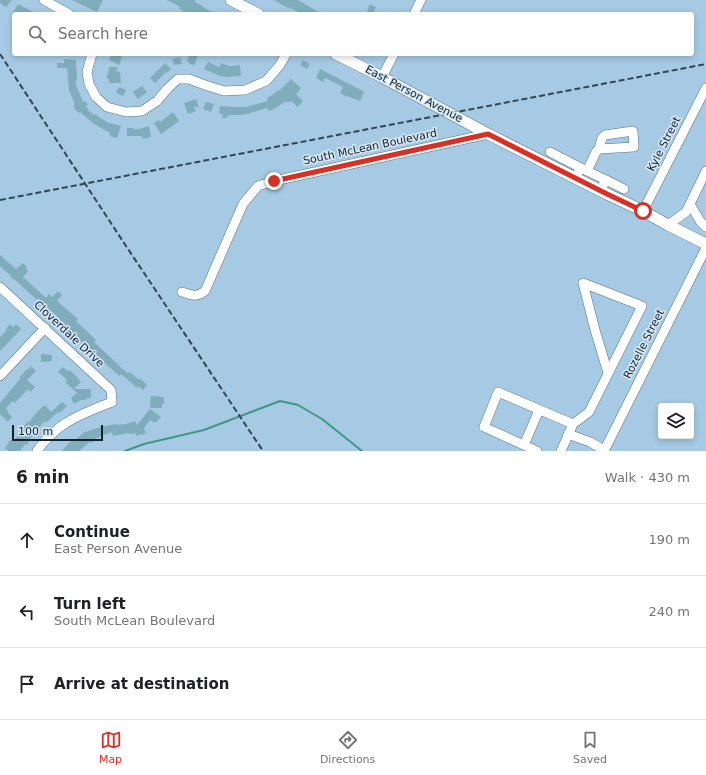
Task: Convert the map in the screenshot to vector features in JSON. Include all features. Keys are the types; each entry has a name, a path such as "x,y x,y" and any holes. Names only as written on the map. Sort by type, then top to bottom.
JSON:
{"main road":[{"path":"231,0 254,12"},
{"name":"East Person Avenue","path":"340,56 488,134 706,244"}],"street":[{"path":"44,0 65,12"},
{"path":"415,12 421,0"},
{"path":"91,56 87,72 89,84 96,98 107,107 126,112 142,111 157,101 178,79 189,79 224,91 245,90 266,81 280,65 285,56"},
{"path":"382,77 393,56"},
{"name":"Kyle Street","path":"643,211 706,88"},
{"name":"South McLean Boulevard","path":"182,292 193,296 200,295 204,291 243,204 258,186 274,181 488,134"},
{"path":"575,178 599,149"},
{"path":"550,152 624,189"},
{"path":"668,225 686,212 706,171"},
{"path":"600,190 606,180"},
{"path":"690,204 700,221 706,227"},
{"name":"Rozelle Street","path":"604,450 706,248"},
{"path":"562,451 573,424 589,412 642,306 583,283 608,373"},
{"name":"Cloverdale Drive","path":"0,287 111,390 112,402 89,411 66,423 42,444 37,451"},
{"path":"0,376 45,328"},
{"path":"537,451 484,427 498,392 573,424"},
{"path":"524,445 539,410"},
{"path":"568,434 590,442 604,450"}],"building":[{"path":"0,0 12,0 6,7 0,3"},
{"path":"72,0 103,0 97,12"},
{"path":"167,0 195,0 195,2 212,12 183,12 179,9 180,7"},
{"path":"274,0 298,0 319,12 298,12"},
{"path":"18,4 33,12 13,12"},
{"path":"370,4 376,7 374,12 367,11"},
{"path":"111,56 122,57 119,65 109,60"},
{"path":"188,56 197,56 195,65 187,62"},
{"path":"180,57 182,64 174,65 172,59"},
{"path":"64,59 76,60 76,85 83,102 85,101 88,105 86,106 89,111 94,115 96,114 106,122 121,126 117,138 110,136 110,133 94,124 80,112 78,113 73,106 75,105 69,90 67,68 57,68 57,63 64,63"},
{"path":"303,60 310,64 307,69 300,65"},
{"path":"208,62 219,67 221,63 230,66 240,65 241,76 222,77 204,69"},
{"path":"165,63 171,69 155,83 150,78"},
{"path":"109,67 118,67 116,71 120,72 121,83 109,83 107,74"},
{"path":"320,69 363,91 364,92 360,101 340,93 343,87 325,78 323,82 316,78"},
{"path":"291,79 301,88 296,94 303,101 298,107 291,101 287,103 286,101 269,111 267,108 243,115 228,115 227,118 222,118 223,114 219,114 220,106 245,107 268,101 267,98 278,90 279,91"},
{"path":"142,86 147,92 138,99 133,92"},
{"path":"119,87 126,90 123,96 116,93"},
{"path":"196,99 199,108 193,106 196,111 188,114 184,103"},
{"path":"206,102 214,104 211,112 203,109"},
{"path":"173,112 179,121 161,134 154,123 159,120 160,122"},
{"path":"149,126 151,137 143,139 142,136 127,136 127,128 139,129"},
{"path":"0,255 16,269 23,263 27,267 26,269 28,271 23,277 46,298 49,294 52,297 58,291 62,295 57,301 78,319 76,321 96,340 94,342 127,373 130,372 139,380 140,378 147,385 143,390 138,386 137,388 121,374 119,376 71,332 72,331 38,298 37,300 14,280 0,266"},
{"path":"10,324 13,327 16,324 21,329 0,351 0,337 7,330 6,329"},
{"path":"41,354 52,355 52,361 41,362"},
{"path":"31,366 36,371 27,380 35,387 30,392 28,389 15,403 13,401 6,408 8,411 7,412 12,417 8,422 0,414 0,403 20,379 19,378"},
{"path":"63,367 67,371 69,370 73,373 81,382 74,389 91,389 91,398 86,398 87,400 81,400 74,404 71,398 77,393 65,382 67,380 58,372"},
{"path":"151,396 164,397 164,404 162,404 162,408 150,408"},
{"path":"62,402 67,406 46,423 45,421 28,441 27,445 25,444 20,451 9,451 5,448 10,440 14,441 27,422 29,422 45,405 51,412"},
{"path":"150,409 161,417 155,423 150,420 144,428 146,433 136,436 135,433 129,433 113,436 112,432 96,438 97,440 91,443 91,441 79,451 62,451 68,444 86,431 87,432 116,424 124,425 135,421 137,425"}],"waterway":[{"path":"125,451 144,444 204,430 280,401 298,405 322,419 362,451"}],"railway":[{"path":"0,54 263,451"},
{"path":"0,200 706,64"}],"route":[{"path":"274,181 488,134 643,211"}]}
